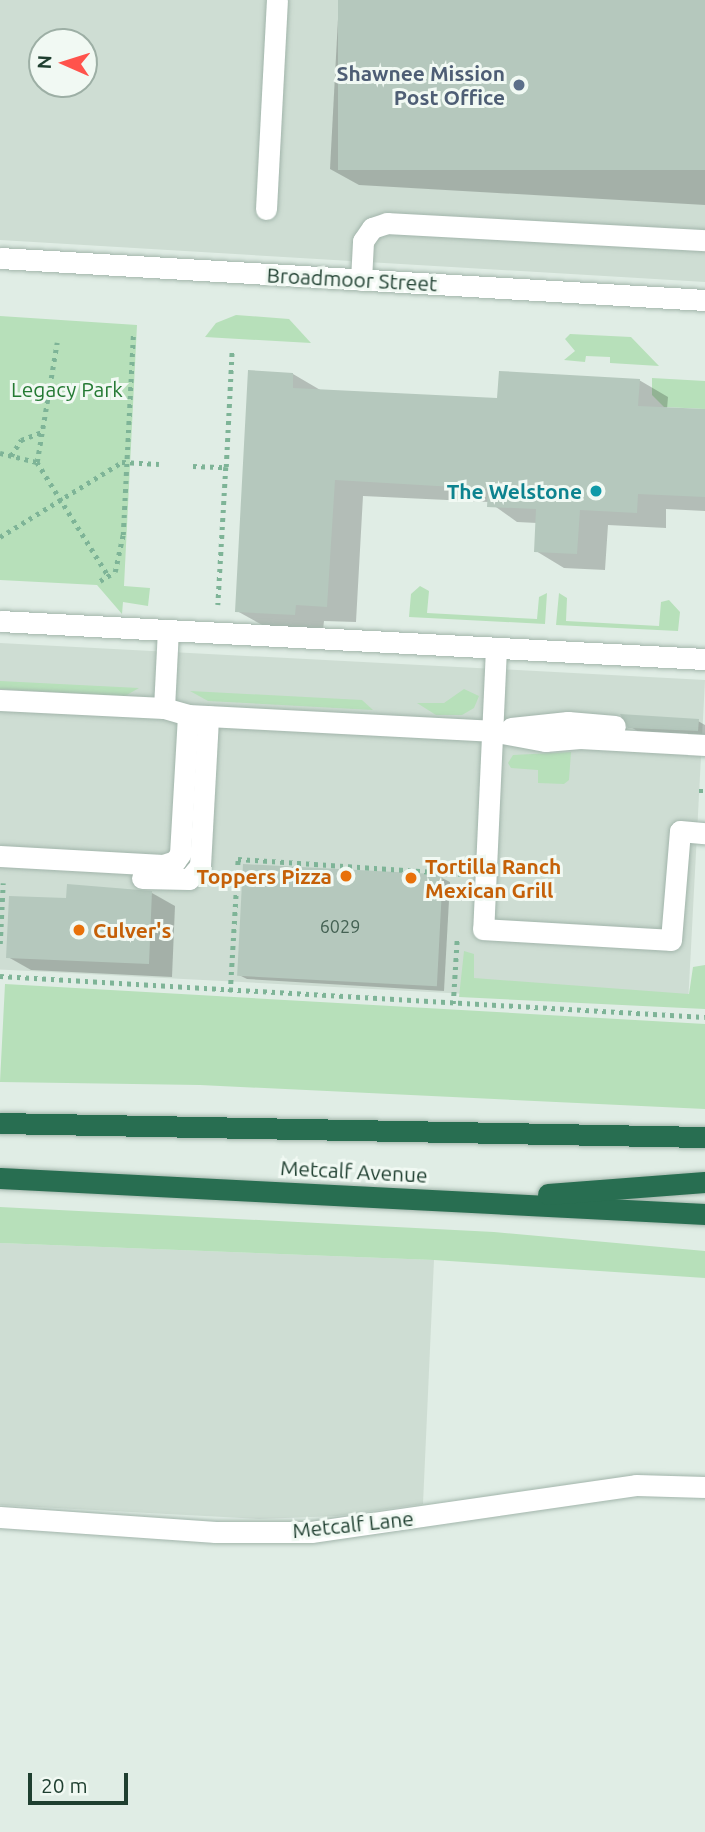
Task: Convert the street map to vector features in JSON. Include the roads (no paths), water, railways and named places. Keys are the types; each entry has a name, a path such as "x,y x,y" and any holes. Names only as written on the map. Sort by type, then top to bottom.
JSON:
{"highway":[{"name":"Metcalf Avenue","path":"0,1122 705,1137"},
{"name":"Metcalf Avenue","path":"0,1178 705,1214"},
{"path":"462,1201 705,1182"}],"street":[{"path":"266,209 277,0"},
{"path":"361,280 363,241 372,228 387,223 705,240"},
{"name":"Broadmoor Street","path":"0,258 705,300"},
{"path":"0,621 705,659"},
{"path":"164,708 168,630"},
{"path":"496,648 483,929 671,940 680,831 705,833"},
{"path":"0,700 164,708 198,715 491,731 545,741 580,738 705,745"},
{"path":"0,856 163,865 180,854 198,715"},
{"path":"42,859 58,874 182,880 196,874 198,715"},
{"path":"491,731 568,722 705,732"},
{"name":"Metcalf Lane","path":"0,1517 215,1532 311,1532 636,1485 705,1487"}],"place":[{"name":"Shawnee Mission Post Office","path":"519,85"},
{"name":"The Welstone","path":"596,491"},
{"name":"Toppers Pizza","path":"346,876"},
{"name":"Tortilla Ranch Mexican Grill","path":"411,878"},
{"name":"Culver's","path":"79,930"}],"park label":[{"name":"Legacy Park","path":"67,389"}]}
